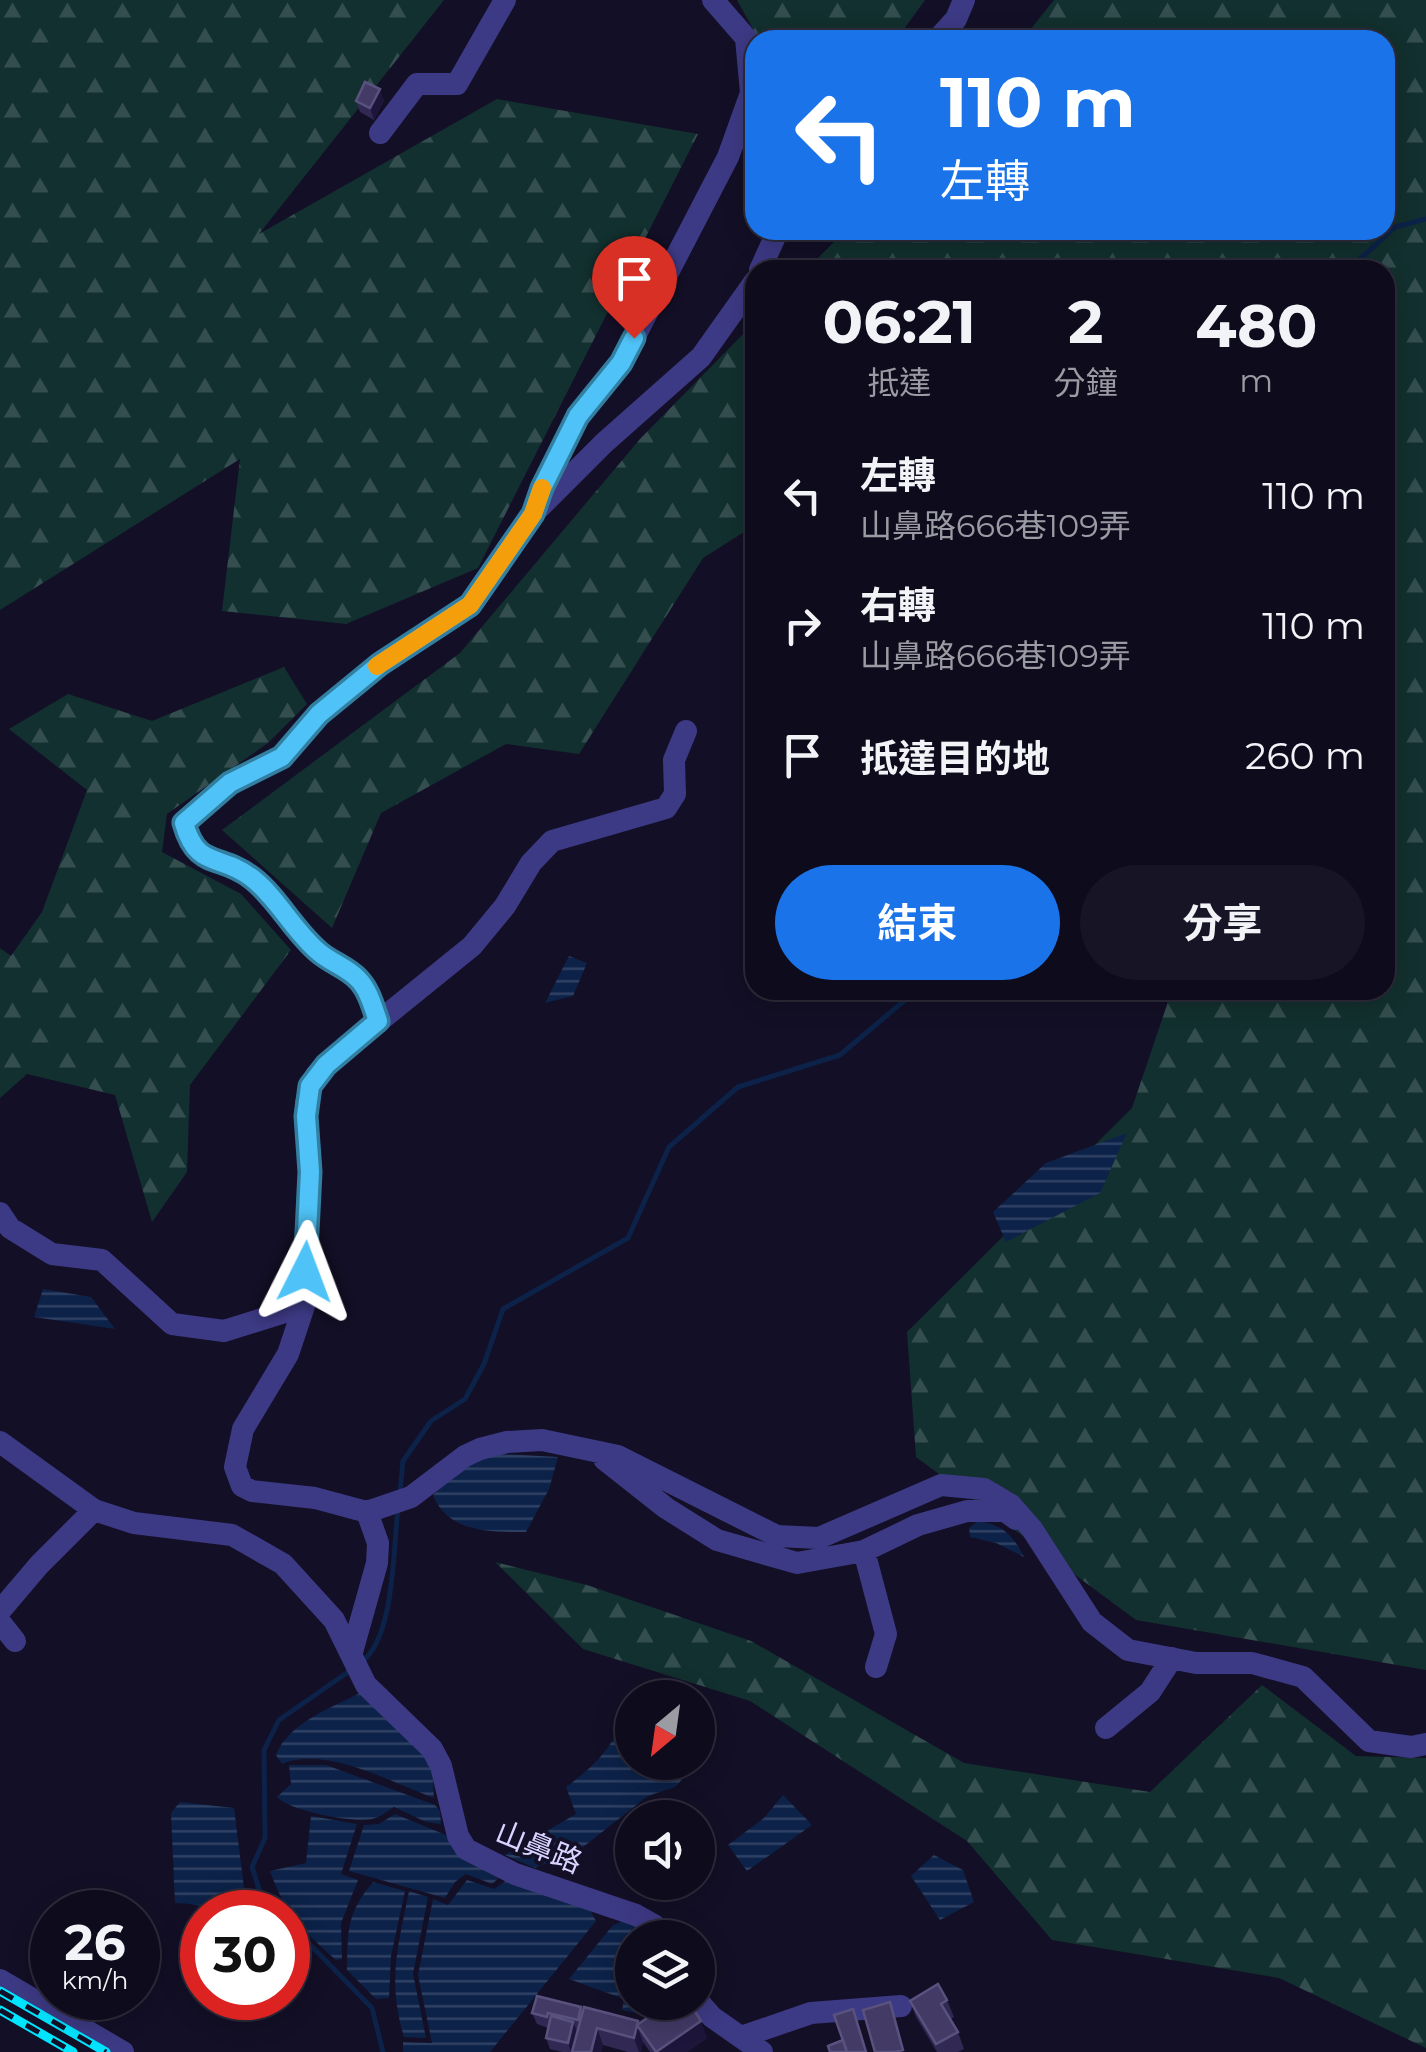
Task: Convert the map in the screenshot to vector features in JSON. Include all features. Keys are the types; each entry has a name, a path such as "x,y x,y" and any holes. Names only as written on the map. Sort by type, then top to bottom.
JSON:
{"street":[{"path":"380,133 417,84 457,84 505,0"},
{"path":"713,0 745,37"},
{"path":"946,30 956,20 964,0"},
{"path":"533,514 578,416 621,363 728,157 745,111"},
{"path":"378,1021 358,978 320,954 254,879 233,866 204,858 190,844 184,823 230,783 282,757 319,714 380,664 470,605 533,514 604,443 702,356 745,294"},
{"path":"686,732 674,760 675,794 666,808 552,841 531,863 506,906 472,946 326,1065 310,1086 306,1116 310,1172 304,1306 288,1354 243,1429 234,1467 242,1486 252,1492 315,1498 368,1512 396,1503 480,1449 507,1442 542,1440 618,1456 777,1536 819,1538 940,1484 984,1489 1010,1505 1032,1529 1092,1622 1128,1650 1196,1663 1252,1663 1303,1677 1368,1742 1412,1747 1426,1744"},
{"path":"0,1213 10,1228 52,1254 102,1260 172,1324 224,1331 304,1306"},
{"name":"山鼻路","path":"0,1442 94,1510 134,1523 232,1536 283,1564 334,1620 379,1699 432,1749 441,1766 458,1836 466,1848 514,1874 645,1920"},
{"path":"590,1448 666,1508 717,1540 797,1563 864,1551 918,1525 967,1511 1006,1511 1032,1529"},
{"path":"0,1611 94,1510"},
{"path":"357,1663 378,1562 378,1543 368,1512"},
{"path":"864,1551 886,1634 876,1667"},
{"path":"1106,1728 1150,1692 1172,1658"},
{"path":"0,1980 123,2052"},
{"path":"742,2036 810,2012 902,2006"},
{"path":"715,2019 762,2052"}],"green space":[{"path":"0,0 444,0 259,234 497,99 698,134 478,568 346,624 222,611 240,459 0,610"},
{"path":"737,0 925,0 903,30 754,30"},
{"path":"1054,0 1426,0 1426,1670 1136,1620 916,1457 907,1332 1132,1108 1169,1000 1395,1000 1395,260 816,260 836,240 1395,240 1395,30 1030,30"},
{"path":"745,332 745,531 703,558 579,754 506,744 381,813 332,928 222,830 460,653 640,439"},
{"path":"284,667 307,704 268,743 167,814 162,852 241,894 291,950 190,1085 187,1172 152,1222 115,1095 27,1074 0,1098 0,948 11,956 42,912 87,790 9,729 68,694 152,721"},
{"path":"495,1562 587,1585 751,1641 964,1763 1150,1792 1262,1685 1356,1756 1426,1758 1426,2048 1279,1978 1052,1940 967,1841 750,1701 715,1690 715,1680 683,1680 583,1649"}],"water":[{"path":"569,956 587,963 573,996 545,1003"},
{"path":"1127,1133 1100,1193 1006,1242 993,1212 1046,1163"},
{"path":"43,1289 91,1297 115,1329 34,1317"},
{"path":"503,1454 558,1457 549,1489 526,1532 472,1528 440,1508 433,1495 457,1474 473,1463"},
{"path":"978,1521 1006,1532 1024,1557 996,1543 970,1537 969,1528"},
{"path":"360,1693 421,1742 432,1766 434,1798 338,1762 299,1759 282,1764 276,1755 290,1734"},
{"path":"615,1735 615,1780 682,1780 675,1787 643,1800 615,1800 615,1822 583,1847 535,1868 505,1855 576,1814 566,1787 606,1750"},
{"path":"289,1765 326,1765 435,1805 441,1824 426,1822 394,1807 378,1817 363,1820 295,1807 277,1797 291,1784"},
{"path":"783,1795 812,1825 747,1871 728,1845 764,1818"},
{"path":"180,1802 234,1808 244,1890 180,1890 180,1904 175,1903 171,1813"},
{"path":"395,1814 446,1835 472,1861 501,1876 492,1884 466,1874 455,1882 445,1898 349,1871 364,1825 379,1824"},
{"path":"311,1816 357,1824 341,1874 358,1880 341,1923 342,1959 336,1960 310,1936 310,1890 278,1890 270,1871 306,1863"},
{"path":"934,1855 963,1870 974,1902 940,1920 911,1876"},
{"path":"467,1880 494,1889 507,1880 590,1910 596,1921 490,2052 403,2052 403,2042 432,2043 418,1975 433,1899 448,1905"},
{"path":"373,1882 405,1891 391,1956 389,1998 376,1999 347,1970 350,1923"},
{"path":"409,1891 428,1897 413,1974 426,2038 404,2037 396,1998 396,1964"},
{"path":"615,1924 615,1996 569,1979"}],"building":[{"path":"365,82 380,89 370,108 356,101"},
{"path":"938,1984 947,2000 941,2004 958,2032 936,2044 910,2001"},
{"path":"537,1996 581,2007 578,2020 532,2013"},
{"path":"890,2002 903,2050 875,2052 863,2010"},
{"path":"584,2007 615,2015 615,2020 638,2021 634,2038 597,2028 591,2052 572,2052"},
{"path":"853,2009 866,2052 847,2052 834,2015"},
{"path":"551,2016 573,2022 568,2043 546,2038"},
{"path":"644,2020 701,2021 656,2052 637,2025"},
{"path":"843,2040 847,2052 830,2052 828,2046"}],"waterway":[{"path":"1395,227 1426,219"},
{"path":"1359,260 1381,240"},
{"path":"400,1493 403,1461 431,1421 465,1399 484,1364 503,1309 628,1238 669,1147 738,1087 840,1055 905,1000"},
{"path":"360,1663 380,1635 386,1614 398,1509"},
{"path":"259,1890 252,1867 265,1838 264,1750 279,1720 351,1670"},
{"path":"310,1945 372,2008 383,2052"}],"railway":[{"path":"0,1991 106,2052"},
{"path":"0,2010 73,2052"}],"slow traffic":[{"path":"377,666 470,605 533,514 542,488"}],"route":[{"path":"305,1272 310,1172 306,1103 310,1086 326,1065 378,1021 358,978 320,954 254,879 233,866 204,858 190,844 184,823 230,783 282,757 319,714 380,664 470,605 533,514 578,416 621,363 634,338"}]}
